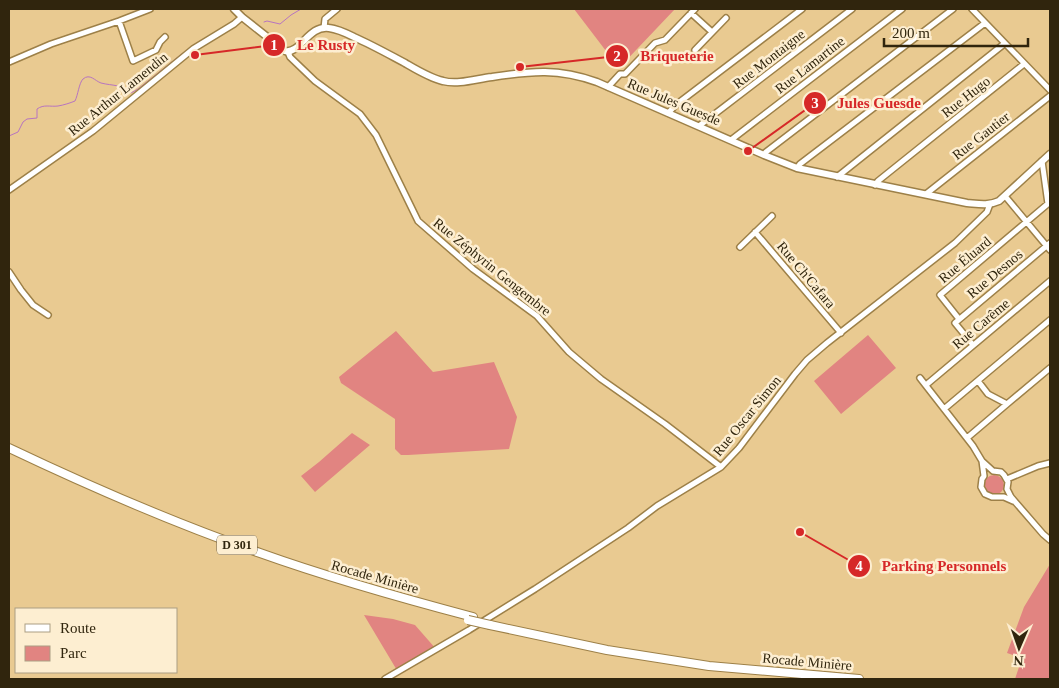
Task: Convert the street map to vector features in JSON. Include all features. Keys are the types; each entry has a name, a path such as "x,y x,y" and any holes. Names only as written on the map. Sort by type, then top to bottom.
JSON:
{"highway":[{"name":"Rocade Minière","path":"9,448 118,498 242,547 386,594 471,618"},
{"name":"Rocade Minière","path":"9,453 116,502 220,544 368,593 492,623 644,653 752,670 859,679"}],"main road":[{"path":"234,9 284,52 296,48 315,30 324,28"},
{"name":"Rue Jules Guesde","path":"324,28 339,30 420,72 442,81 465,81 526,72 548,71 573,74 608,87 797,168 967,203 990,204"},
{"path":"990,204 999,201 1005,196 1050,154"}],"street":[{"path":"9,62 51,44 150,9"},
{"path":"324,28 325,19 337,9"},
{"path":"668,113 677,104 802,9"},
{"name":"Rue Montaigne","path":"699,126 852,9"},
{"name":"Rue Lamartine","path":"731,140 902,9"},
{"path":"764,155 953,9"},
{"path":"972,9 1050,90"},
{"path":"608,87 620,74 626,74 655,43 665,40 693,11 712,32"},
{"name":"Rue Arthur Lamendin","path":"9,190 93,131 188,53 242,17"},
{"path":"695,50 726,18"},
{"path":"119,21 134,62 156,50 165,37"},
{"path":"797,168 807,158 985,23"},
{"path":"837,177 1004,44"},
{"name":"Rue Zéphyrin Gengembre","path":"288,52 290,57 315,81 360,114 376,135 418,221 473,269 537,316 569,352 601,379 665,424 721,467"},
{"name":"Rue Hugo","path":"875,184 1024,64"},
{"name":"Rue Gautier","path":"926,194 1050,96"},
{"path":"1027,222 1049,203 1042,162"},
{"path":"1005,196 1049,246"},
{"name":"Rue Oscar Simon","path":"385,679 469,630 611,539 657,506 721,467 739,448 795,374 814,354 955,243 988,212 990,204"},
{"path":"740,247 772,216"},
{"name":"Rue Éluard","path":"957,321 940,295 1027,222"},
{"name":"Rue Ch'Cafara","path":"755,232 841,333"},
{"name":"Rue Desnos","path":"957,321 1049,246"},
{"path":"9,272 32,305 48,315"},
{"name":"Rue Carême","path":"926,385 1050,281"},
{"path":"944,409 1050,320"},
{"path":"957,321 974,345"},
{"path":"967,438 1050,368"},
{"path":"920,378 967,438 982,461 993,471 1001,472 1007,479 1007,489 1000,496"},
{"path":"978,381 988,394 1007,404"},
{"path":"982,461 984,476 981,483 983,490 988,496 1004,497 1015,503"},
{"path":"1007,479 1050,463"},
{"path":"984,476 993,471"},
{"path":"1007,489 1015,503 1050,540"}],"green space":[{"path":"574,9 675,9 619,68"},
{"path":"396,331 433,372 494,362 517,417 509,449 401,455 395,449 395,419 341,383 339,377"},
{"path":"868,335 896,368 841,414 814,381"},
{"path":"352,433 370,445 315,492 301,476"},
{"path":"990,475 998,475 1004,481 1004,489 998,495 990,495 984,489 984,481"},
{"path":"1050,564 1050,679 1015,679 1022,658 1007,653 1024,607"},
{"path":"364,615 393,619 415,625 436,649 398,672"}],"waterway":[{"path":"264,22 280,24 301,9"},
{"path":"9,136 18,132 23,122 27,119 37,118 37,109 40,107 58,106 75,101 80,83 86,77 101,83 120,87 131,93 183,53"}],"place":[{"name":"Le Rusty","path":"195,55"},
{"name":"Briqueterie","path":"520,67"},
{"name":"Jules Guesde","path":"748,151"},
{"name":"Parking Personnels","path":"800,532"}]}
